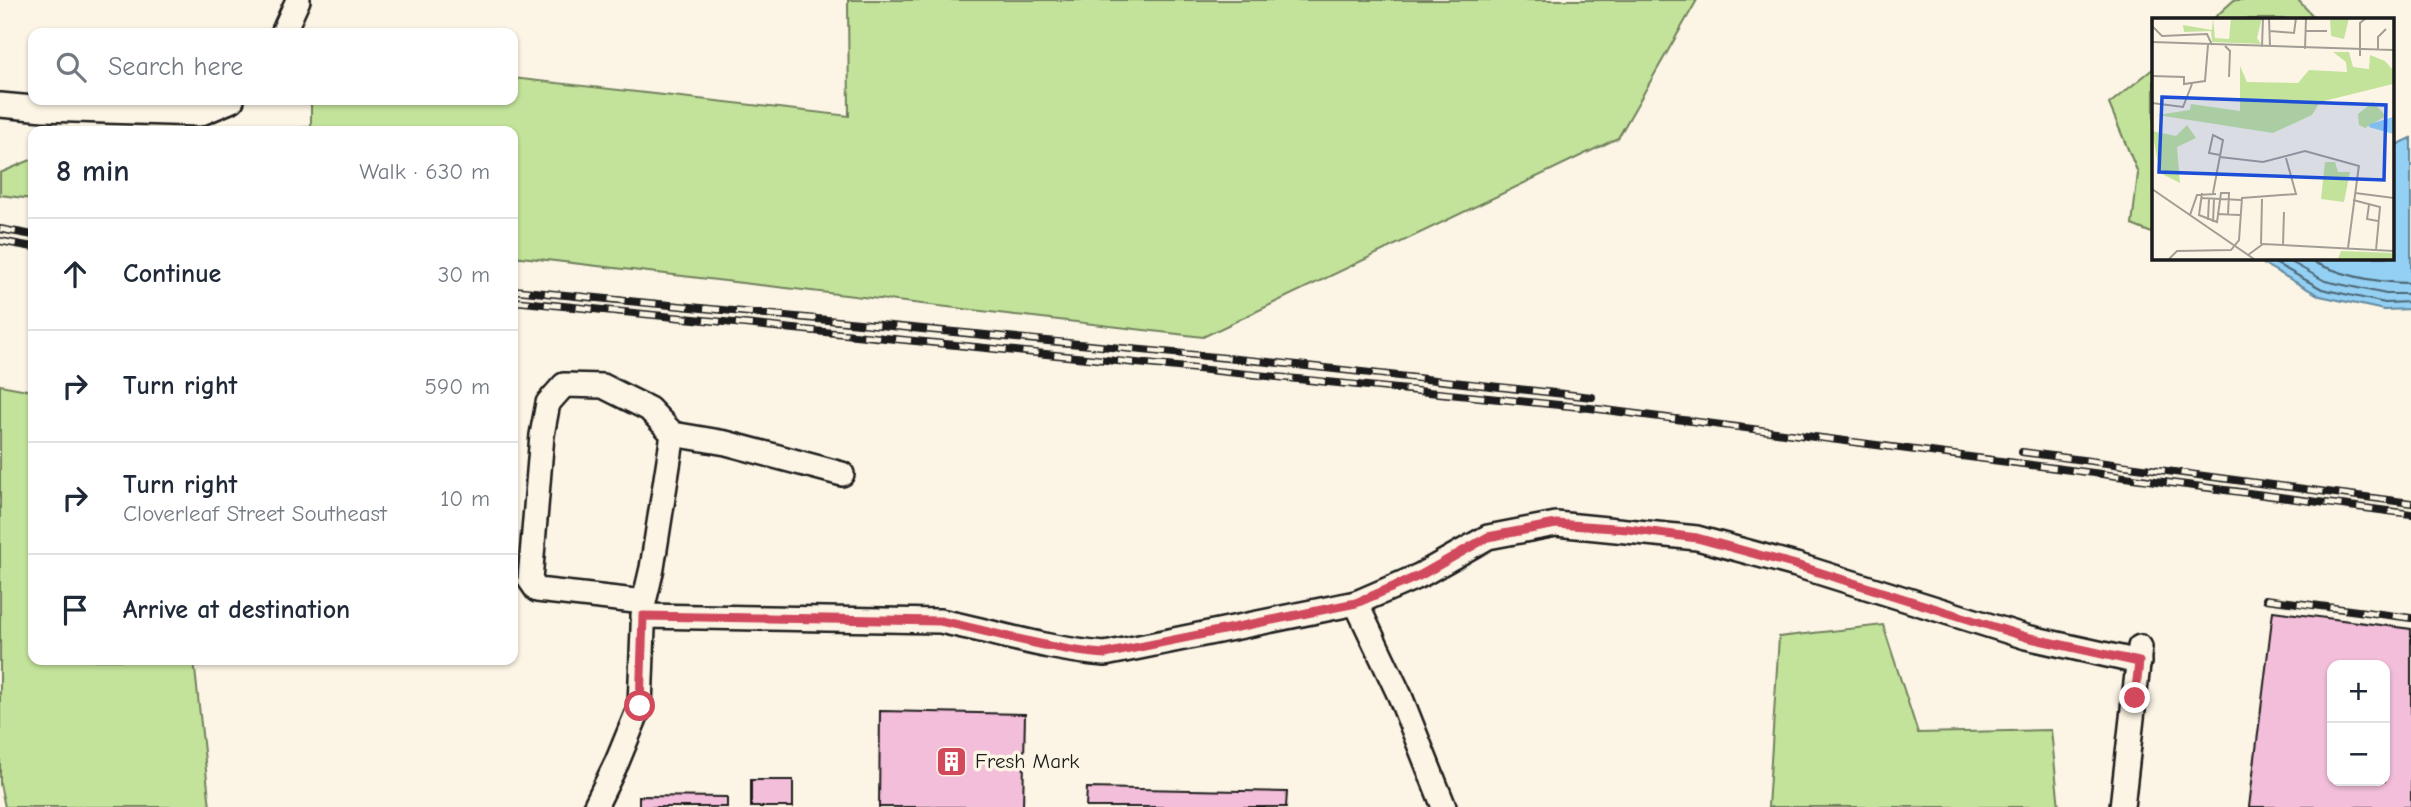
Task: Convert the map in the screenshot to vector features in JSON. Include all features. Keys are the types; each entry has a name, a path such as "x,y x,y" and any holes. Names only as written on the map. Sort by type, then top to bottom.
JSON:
{"street":[{"path":"285,28 298,0"},
{"path":"0,105 199,114 220,105"},
{"path":"842,474 726,443 673,434 649,409 603,386 564,385 548,403 542,435 530,580 534,588 644,609 940,621 984,629 1068,651 1105,654 1356,603 1421,575 1488,537 1556,524 1628,529 1697,538 1796,565 2026,637 2139,654 2122,807"},
{"path":"595,807 640,706 644,609 673,434"},
{"path":"1356,603 1400,696 1444,807"}],"green space":[{"path":"848,0 1697,0 1618,138 1203,337 518,257 518,126 311,126 311,105 518,105 518,79 849,116"},
{"path":"2234,0 2298,0 2315,18 2214,18"},
{"path":"2152,70 2152,233 2132,225 2138,173 2109,104"},
{"path":"28,161 28,198 0,195 0,173"},
{"path":"0,385 28,390 28,665 195,665 210,807 5,807 0,784"},
{"path":"1883,625 1918,733 2051,730 2059,807 1768,807 1779,637"}],"water":[{"path":"2411,138 2411,309 2384,310 2320,296 2255,259 2394,259 2394,146"}],"building":[{"path":"2273,611 2411,629 2411,807 2249,807"},
{"name":"Fresh Mark","path":"880,711 1025,714 1023,807 879,807"},
{"path":"751,780 793,780 793,807 751,807"},
{"name":"Fresh Mark","path":"1087,788 1287,792 1286,807 1086,807"},
{"path":"639,796 727,797 727,807 639,807"}],"railway":[{"path":"0,229 28,234"},
{"path":"0,241 28,246"},
{"path":"518,290 1279,363 1592,397"},
{"path":"518,301 1590,408 2411,514"},
{"path":"2022,452 2411,503"},
{"path":"2266,599 2411,618"}],"place":[{"name":"Fresh Mark","path":"952,761"}],"route":[{"path":"640,706 643,616 940,621 984,629 1068,651 1105,654 1356,603 1421,575 1488,537 1556,524 1628,529 1697,538 1796,565 2026,637 2139,662 2135,698"}]}
